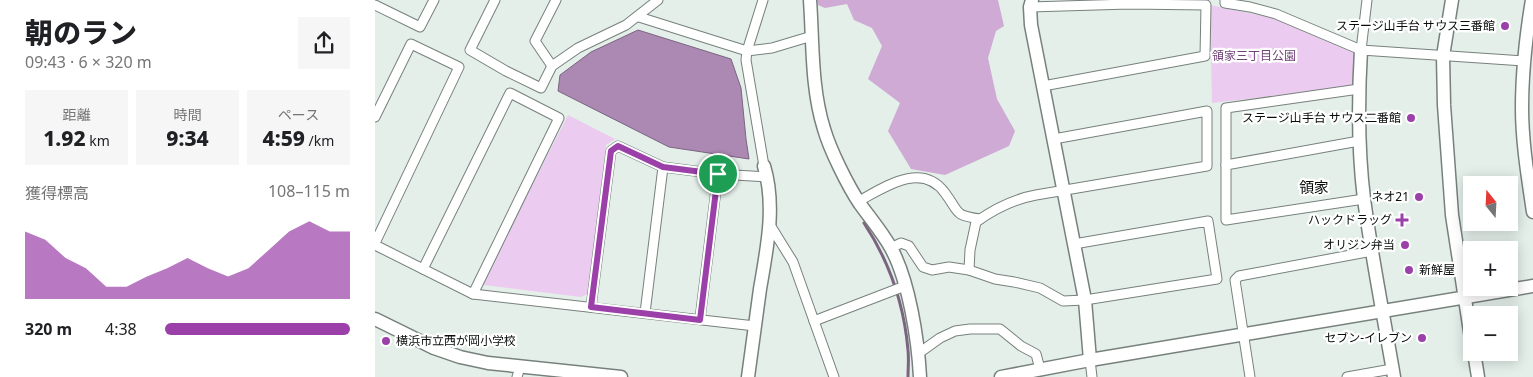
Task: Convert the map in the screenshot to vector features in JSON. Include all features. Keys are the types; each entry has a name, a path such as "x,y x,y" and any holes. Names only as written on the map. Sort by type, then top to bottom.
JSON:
{"street":[{"path":"375,5 420,27 434,0"},
{"path":"495,0 469,50 541,88 552,66 579,48 639,17 658,0"},
{"path":"552,66 535,41 556,0"},
{"path":"748,377 769,225 770,197 746,60 763,0"},
{"path":"810,0 818,104 824,130 833,152 859,201 891,248 905,286 919,353 920,377"},
{"path":"1225,0 1225,3 1276,14 1361,50 1524,61"},
{"path":"1347,377 1393,373 1364,199 1359,141 1361,50 1367,0"},
{"path":"1452,0 1443,56 1444,105 1452,215 1466,306"},
{"path":"1532,0 1524,61 1522,109 1526,165 1533,212"},
{"path":"1043,86 1205,56 1205,5 1031,4 1031,24 1043,86 1054,139 1085,300 1092,377"},
{"path":"639,17 747,51 772,48 812,36"},
{"path":"375,117 411,44 459,67 375,244 473,294 755,326"},
{"path":"1359,89 1226,108 1226,220 1364,199"},
{"path":"423,269 510,93 559,118 473,294"},
{"path":"969,270 975,222 1009,203 1027,197 1063,190 1207,166 1207,112 1054,139"},
{"path":"1226,165 1359,141"},
{"path":"591,307 611,151 618,146 663,167 718,174 766,172"},
{"path":"645,313 663,167"},
{"path":"700,320 718,174"},
{"path":"859,201 894,182 911,178 927,178 939,185 958,213 965,217 981,219"},
{"path":"891,248 901,243 909,246 923,267 932,270 949,267 969,270 995,280 1040,288 1063,301 1085,300 1217,279 1208,221 1074,244"},
{"path":"769,225 793,262 834,377"},
{"path":"1250,377 1235,280 1239,276 1372,251"},
{"path":"814,321 905,286"},
{"path":"1001,377 1090,360 1533,286"},
{"path":"375,319 434,348 460,357 518,372 621,377"},
{"path":"919,353 940,338 955,331 1000,329 1021,346 1036,354 1040,369"},
{"path":"1475,361 1477,377"}],"green space":[{"name":"領家三丁目公園","path":"1210,5 1273,18 1352,52 1356,56 1354,83 1350,87 1212,103"},
{"path":"568,115 615,139 606,145 588,294 581,297 484,285 483,282"}],"shaded area":[{"path":"817,0 998,0 1004,26 996,31 988,58 997,99 1015,131 1009,146 945,175 911,169 888,131 900,103 868,79 882,46 872,28 854,20 847,4 825,8 818,5"},
{"path":"638,30 731,59 741,88 749,159 669,147 558,91 560,75 591,52"}],"waterway":[{"path":"864,223 881,252 899,300 908,350 908,377"}],"place":[{"name":"ステージ山手台 サウス三番館","path":"1505,26"},
{"name":"ステージ山手台 サウス二番館","path":"1411,118"},
{"name":"ネオ21","path":"1419,197"},
{"name":"ハックドラッグ","path":"1402,220"},
{"name":"オリジン弁当","path":"1405,245"},
{"name":"新鮮屋","path":"1409,270"},
{"name":"セブン-イレブン","path":"1422,338"},
{"name":"横浜市立西が岡小学校","path":"386,341"}],"district":[{"name":"領家","path":"1314,188"}],"route":[{"path":"618,146 663,167 718,174 700,320 591,307 611,151 618,146"}]}
